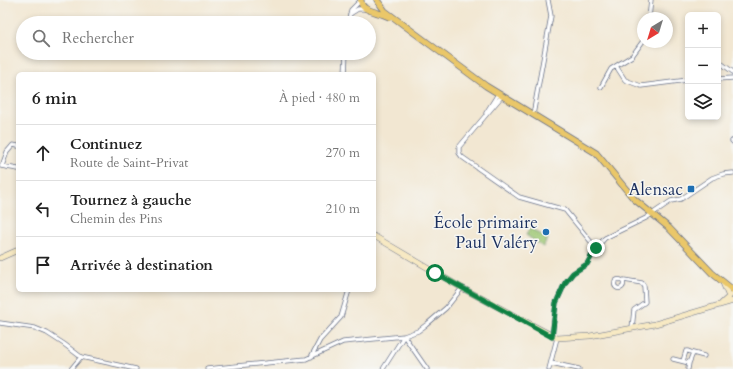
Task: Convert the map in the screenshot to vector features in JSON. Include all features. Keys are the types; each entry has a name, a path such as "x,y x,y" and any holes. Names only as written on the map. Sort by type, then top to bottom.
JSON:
{"main road":[{"path":"360,0 365,9 384,14 405,26"},
{"path":"372,10 376,6 377,1"},
{"path":"377,1 386,11 478,83 499,97 596,152 629,194 671,230 723,283 733,290"}],"street":[{"path":"350,14 360,0"},
{"path":"533,115 551,16 548,0"},
{"path":"650,12 651,0"},
{"path":"350,14 358,9 365,9"},
{"path":"601,87 608,72 632,56 638,48"},
{"path":"345,72 346,60"},
{"path":"721,63 733,72"},
{"path":"616,66 624,80 641,86 685,80"},
{"path":"721,79 733,78"},
{"path":"499,97 459,147 459,153 462,157 519,198 565,210 596,248"},
{"path":"16,146 9,148 1,166 16,169"},
{"path":"549,369 555,337 556,303 565,283 573,273 587,264 596,248 605,238 646,218 651,213 671,202 681,199 712,178 723,174 733,173"},
{"path":"376,237 462,288 555,337 590,336 654,324 720,305 731,299 723,283"},
{"path":"376,240 383,242"},
{"path":"0,258 16,251"},
{"path":"622,281 642,283 644,286 645,302 634,310 632,328"},
{"path":"207,369 311,357 343,342 404,336 418,332 446,308 462,288"},
{"path":"311,357 320,340 341,317 348,292"},
{"path":"0,323 35,328 47,333 81,357 136,369"},
{"path":"383,369 404,336"},
{"path":"404,336 426,369"},
{"path":"683,361 686,351 704,356"},
{"path":"688,369 693,353"},
{"path":"71,369 81,357"},
{"path":"673,359 689,363"},
{"path":"551,363 579,369"}],"green space":[{"path":"530,228 548,239 543,247 526,235"}],"place":[{"name":"Alensac","path":"691,189"},
{"name":"École primaire Paul Valéry","path":"546,232"}],"route":[{"path":"435,273 552,337 556,303 565,283 568,277 587,264 596,248"}]}
